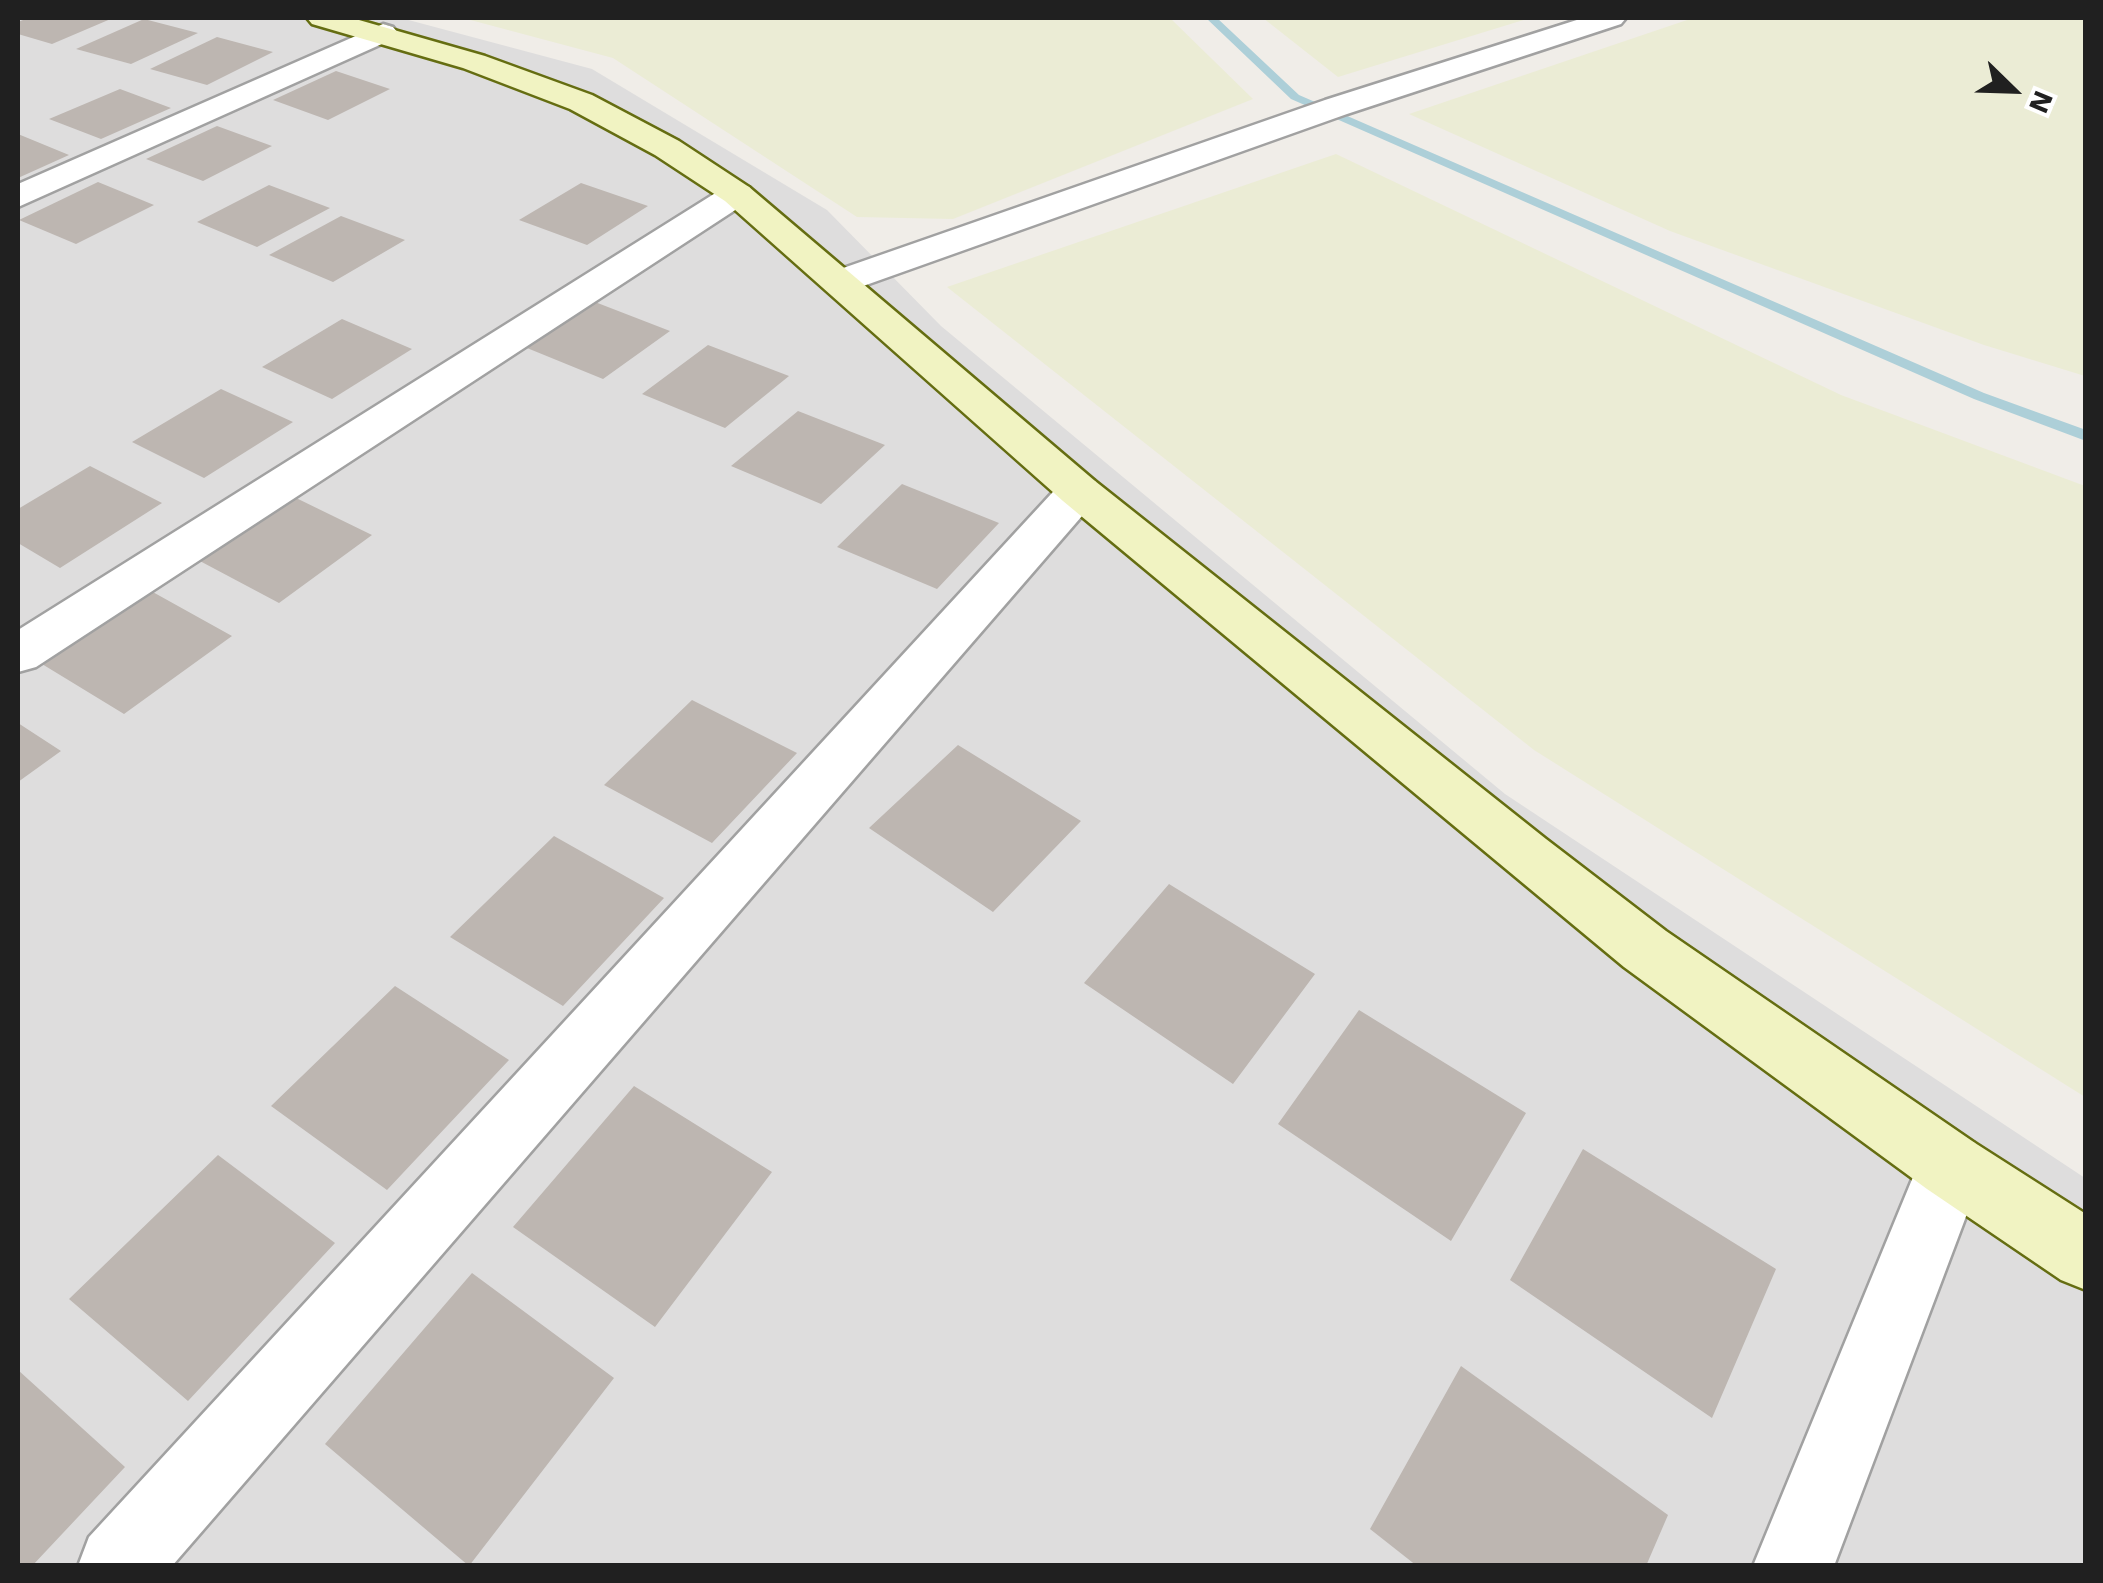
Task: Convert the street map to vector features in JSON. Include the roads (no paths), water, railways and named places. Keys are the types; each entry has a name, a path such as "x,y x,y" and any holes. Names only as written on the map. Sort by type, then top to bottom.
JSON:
{"main road":[{"path":"322,18 383,32 581,102 667,148 737,194 1079,490 1413,767 1645,949 1951,1166 2086,1255"}],"street":[{"path":"839,282 1324,111 1610,18"},
{"path":"18,197 383,32"},
{"path":"18,654 737,194"},
{"path":"118,1566 1079,490"},
{"path":"1793,1566 1951,1166"}],"waterway":[{"path":"1211,18 1295,97 1979,396 2086,436"}]}
